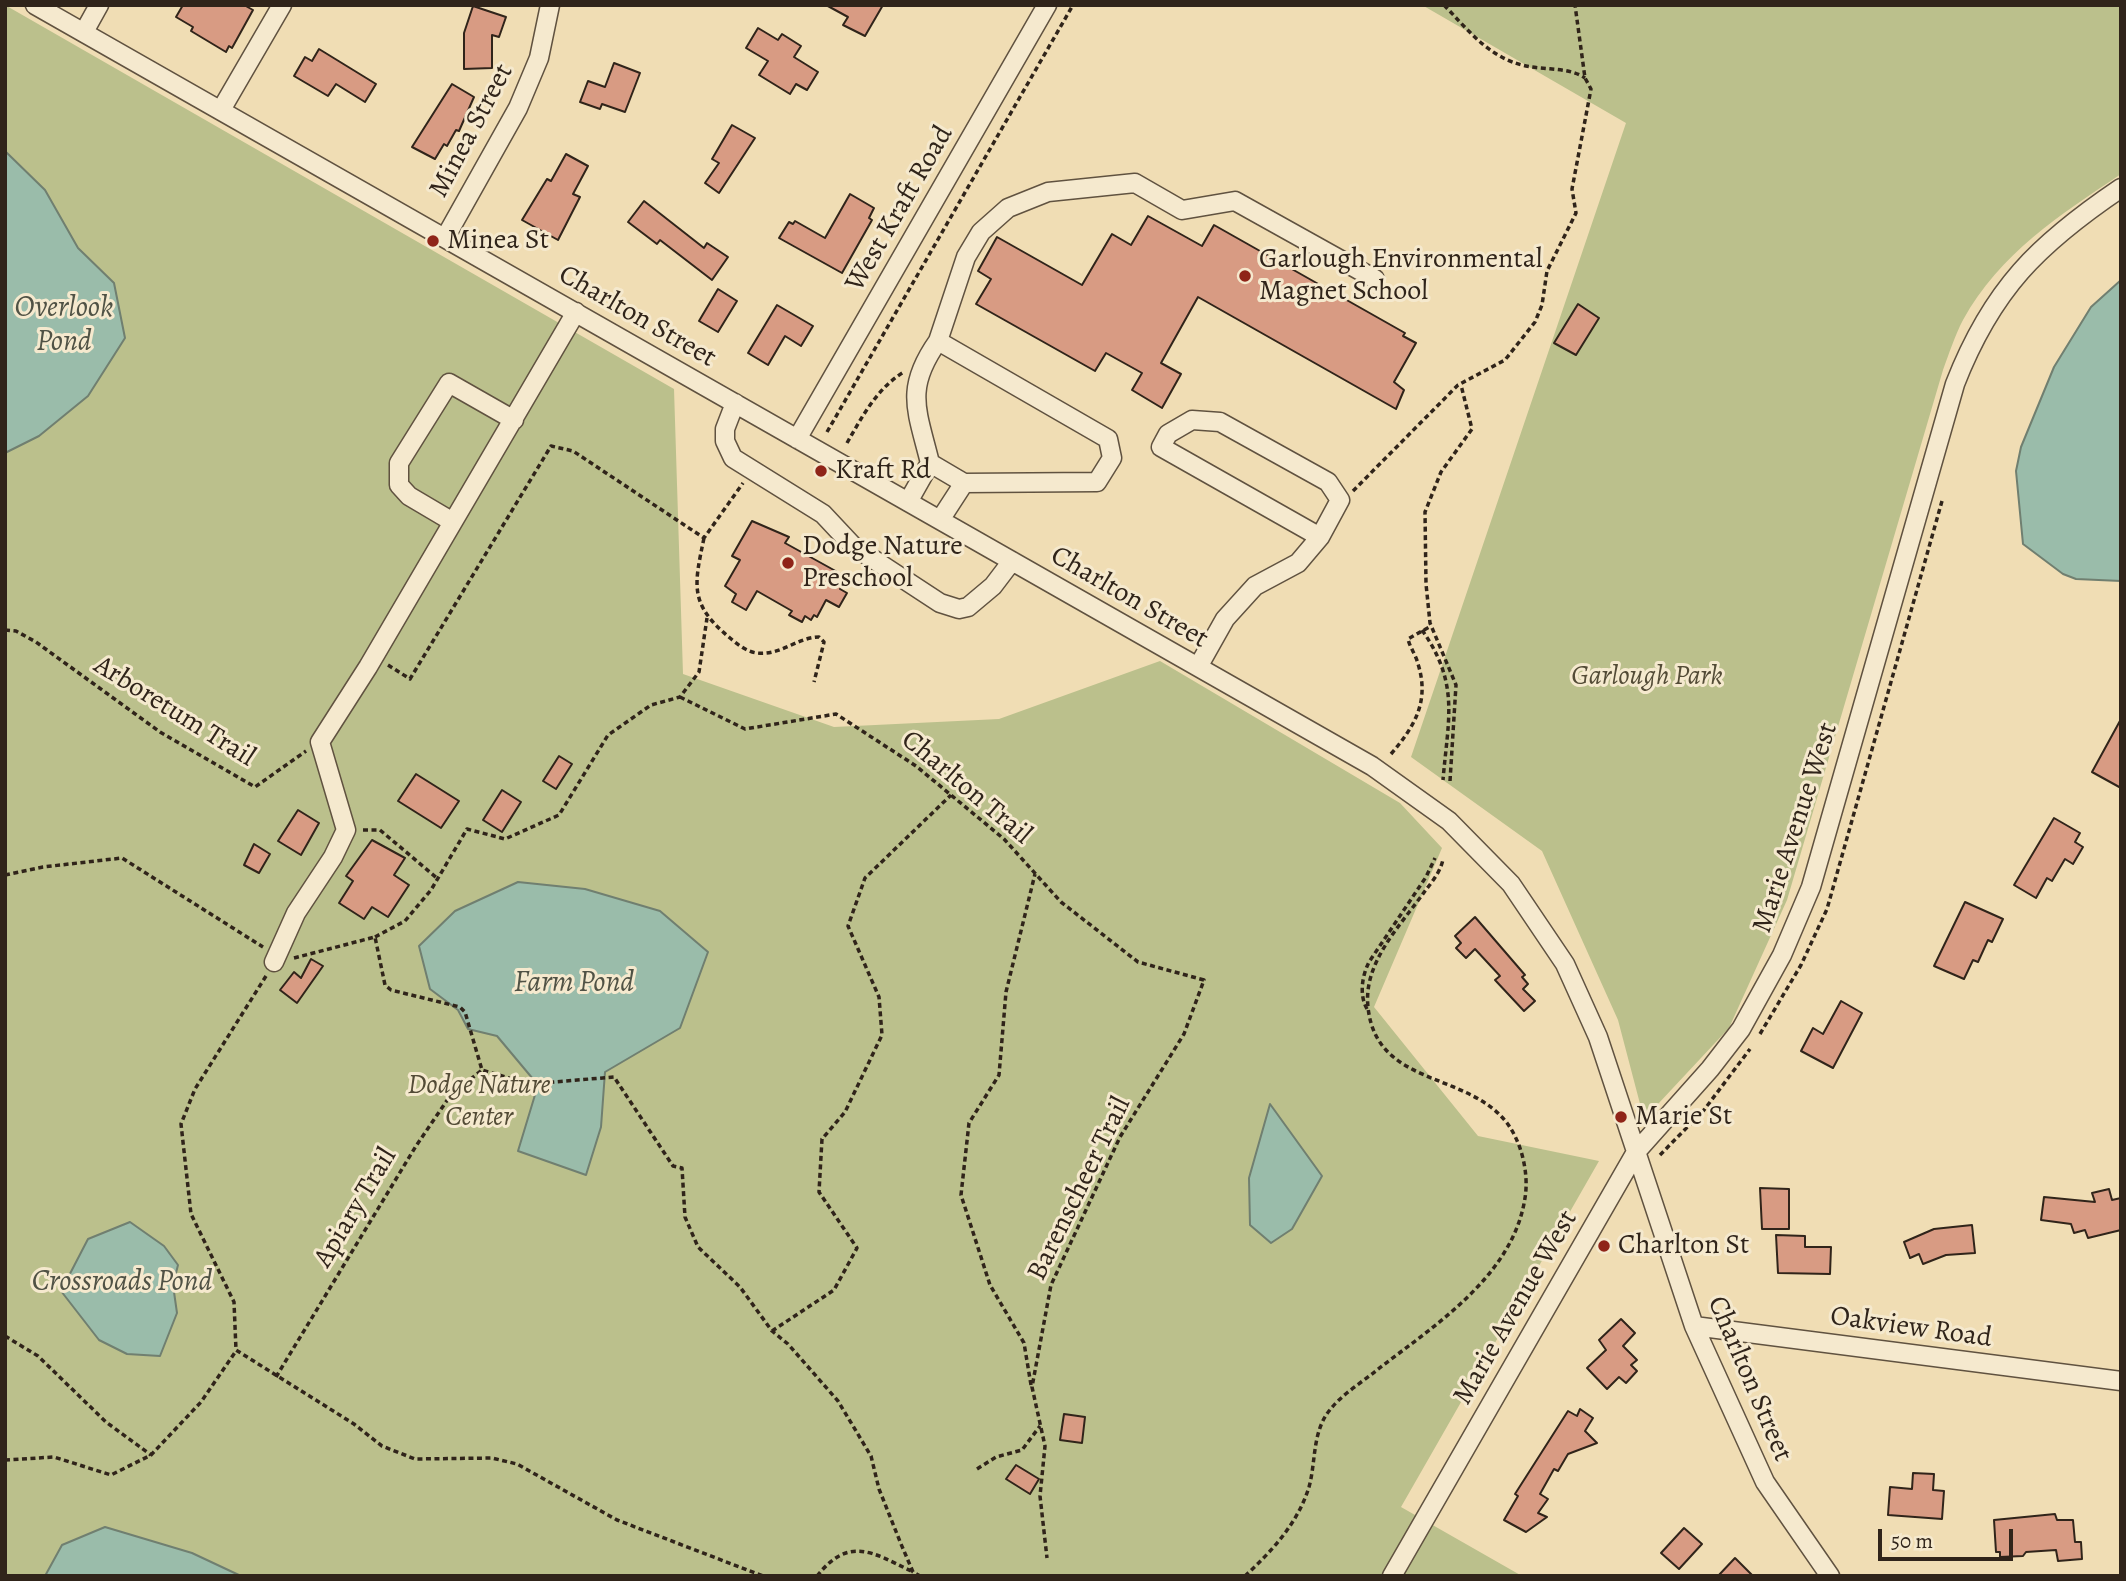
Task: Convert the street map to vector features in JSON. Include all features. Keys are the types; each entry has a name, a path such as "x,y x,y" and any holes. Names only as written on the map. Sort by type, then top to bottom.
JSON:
{"street":[{"name":"Charlton Street","path":"35,5 1198,667 1383,774 1450,821 1511,884 1565,964 1598,1037 1694,1326 1765,1482 1830,1576"},
{"path":"84,32 99,5"},
{"name":"Minea Street","path":"445,238 518,108 539,58 550,5"},
{"name":"West Kraft Road","path":"797,439 1047,5"},
{"path":"221,110 274,8"},
{"path":"908,502 930,463 913,395 925,360 938,341 966,257 981,232 1008,208 1048,192 1135,183 1182,210 1235,201 1375,279"},
{"name":"Marie Avenue West","path":"1392,1576 1636,1152 1710,1069 1741,1029 1795,926 1811,887 1896,586 1965,356 1982,324 2015,274 2047,242 2121,188"},
{"path":"276,959 296,913 333,857 346,830 320,742 374,657 576,312"},
{"path":"930,463 964,483 1097,482 1112,458 1108,439 938,341"},
{"path":"453,522 409,496 399,485 399,463 449,383 514,420"},
{"path":"735,403 725,429 725,441 733,458 823,514 853,546 950,607 959,609 976,602 993,586 1012,561"},
{"path":"1198,667 1225,619 1255,586 1298,563 1320,537 1340,500 1328,482 1220,422 1192,420 1168,434 1161,446 1320,537"},
{"path":"940,520 964,483"},
{"name":"Oakview Road","path":"1694,1326 2121,1381"}],"path":[{"path":"827,432 1073,5"},
{"path":"1444,5 1480,45 1503,59 1525,66 1570,71 1585,78"},
{"path":"1340,500 1359,486 1429,412 1461,385 1505,360 1522,341 1542,305 1547,271 1576,213 1572,188 1591,89 1585,78 1575,5"},
{"path":"846,443 870,404 893,379 925,360"},
{"path":"1450,781 1456,685 1431,625 1426,584 1426,512 1441,472 1472,429 1461,385"},
{"path":"374,657 410,678 551,446 573,451 704,538"},
{"path":"5,1460 54,1457 111,1475 151,1455 201,1402 236,1350 234,1303 191,1214 181,1124 195,1089 276,959 375,937 405,921 438,879 467,829 505,839 559,815 608,735 650,705 680,697 699,672 707,618 695,583 704,538 751,471"},
{"path":"707,618 740,646 757,653 783,650 819,637 824,642 814,682"},
{"path":"1391,754 1415,723 1422,681 1418,661 1408,639 1431,625"},
{"name":"Arboretum Trail","path":"5,630 16,631 36,642 160,732 256,787 320,742"},
{"path":"1422,630 1441,663 1451,698 1443,780"},
{"name":"Charlton Trail","path":"680,697 745,729 836,714 916,766 1004,839 1061,902 1138,962 1203,980"},
{"path":"772,1331 834,1290 857,1248 819,1192 822,1139 845,1112 882,1035 879,997 848,926 864,878 951,795"},
{"path":"380,830 438,879"},
{"path":"5,875 43,867 122,858 276,959"},
{"path":"1244,1576 1289,1529 1295,1518 1308,1489 1315,1443 1328,1412 1438,1323 1479,1283 1500,1261 1523,1213 1527,1184 1524,1164 1506,1122 1466,1092 1403,1067 1387,1052 1362,1001 1364,972 1435,858"},
{"path":"1368,1012 1371,970 1432,882 1443,859"},
{"path":"1032,1387 1024,1343 990,1285 961,1195 969,1123 999,1075 1006,992 1035,873"},
{"path":"375,937 385,985 391,990 460,1007 465,1012 482,1070 529,1084 614,1077 673,1166 682,1168 685,1217 698,1247 740,1287 772,1331 838,1401 872,1456 878,1489 913,1572"},
{"name":"Barenscheer Trail","path":"1047,1558 1040,1496 1045,1446 1032,1387 1051,1285 1119,1137 1184,1034 1203,980"},
{"name":"Apiary Trail","path":"276,1377 416,1146 450,1096 482,1070"},
{"path":"5,1336 38,1356 106,1422 151,1455"},
{"path":"236,1350 393,1450 415,1460 492,1458 517,1464 617,1520 763,1576"},
{"path":"977,1469 996,1457 1022,1450 1040,1426"},
{"path":"817,1576 831,1558 850,1551 870,1552 920,1576"}],"green space":[{"name":"Dodge Nature Center","path":"5,5 674,389 683,674 834,727 999,719 1160,661 1400,803 1442,848 1374,1007 1478,1136 1599,1161 1401,1507 1522,1576 5,1576"},
{"name":"Garlough Park","path":"1422,5 2121,5 2121,174 2054,221 2013,255 1978,296 1963,320 1943,370 1787,900 1729,1028 1644,1119 1618,1020 1542,851 1411,757 1626,123"}],"water":[{"name":"Overlook Pond","path":"5,151 45,190 78,248 114,283 125,338 88,396 39,436 5,453"},
{"path":"2121,280 2121,581 2076,579 2063,574 2023,544 2016,471 2021,447 2054,367 2091,307"},
{"name":"Farm Pond","path":"518,882 585,889 660,911 708,952 680,1028 605,1072 601,1127 586,1175 518,1151 538,1085 497,1036 468,1029 458,1010 430,989 419,946 455,911"},
{"path":"1270,1104 1322,1176 1292,1229 1271,1243 1250,1225 1249,1178"},
{"name":"Crossroads Pond","path":"130,1222 164,1246 178,1265 173,1285 177,1313 160,1356 127,1354 99,1340 61,1291 88,1239"},
{"path":"105,1527 192,1553 241,1576 45,1576 62,1545"}],"building":[{"path":"183,5 244,5 253,10 232,48 229,46 226,52 191,31 193,27 176,17"},
{"path":"826,5 883,5 865,36 843,25 848,17"},
{"path":"473,6 506,17 499,37 492,35 492,68 464,69 464,33"},
{"path":"758,28 778,40 782,34 801,46 794,57 818,72 807,90 796,84 790,94 759,75 768,61 746,48"},
{"path":"319,49 376,84 365,102 336,84 328,96 294,76 305,57 312,61"},
{"path":"614,63 640,73 625,112 602,104 600,109 580,102 588,81 605,87"},
{"path":"452,84 474,97 459,131 456,130 447,146 444,144 435,159 412,147"},
{"path":"732,125 755,138 719,193 705,183 719,163 712,159"},
{"path":"566,154 588,166 573,194 580,197 558,240 522,220 547,179 551,181"},
{"path":"850,194 874,208 869,218 872,220 842,273 779,238 789,222 793,224 795,221 825,238"},
{"path":"644,201 704,248 707,243 728,257 712,280 660,240 657,244 628,222"},
{"path":"1148,216 1202,246 1214,225 1405,333 1403,336 1416,343 1394,382 1404,390 1396,409 1198,297 1161,363 1181,374 1162,408 1132,390 1142,373 1106,353 1095,371 976,304 991,279 978,271 997,237 1082,285 1112,234 1131,245"},
{"path":"718,289 737,301 718,332 699,321"},
{"path":"1578,304 1599,318 1576,355 1554,343"},
{"path":"777,305 813,326 801,346 785,336 768,365 748,353"},
{"path":"752,521 789,537 785,543 841,574 839,579 845,582 840,589 847,593 839,607 826,600 817,617 814,615 811,620 805,616 802,622 789,615 792,611 757,591 746,610 732,602 736,594 725,586 740,560 732,556"},
{"path":"2121,719 2121,788 2092,772"},
{"path":"559,756 572,764 556,789 543,781"},
{"path":"416,774 459,801 441,828 398,801"},
{"path":"502,790 521,802 502,832 483,820"},
{"path":"298,810 319,823 301,855 278,841"},
{"path":"2054,818 2080,833 2075,842 2083,847 2073,864 2065,859 2052,881 2047,878 2036,898 2014,885"},
{"path":"372,840 405,858 394,875 409,885 388,917 372,907 364,919 339,903 353,881 346,876"},
{"path":"254,844 270,854 259,873 244,865"},
{"path":"1965,902 2003,919 1992,942 1988,940 1978,962 1973,960 1964,979 1934,966"},
{"path":"1475,917 1525,975 1522,977 1528,984 1523,989 1535,1001 1524,1011 1495,980 1500,976 1475,949 1466,958 1456,948 1461,943 1455,936"},
{"path":"311,959 323,966 297,1003 280,990 294,972 301,978"},
{"path":"1841,1001 1862,1013 1833,1068 1801,1051 1813,1028 1823,1034"},
{"path":"1760,1188 1789,1189 1789,1229 1762,1229"},
{"path":"2109,1189 2112,1200 2121,1198 2121,1230 2088,1238 2085,1230 2074,1233 2071,1224 2041,1220 2044,1197 2095,1202 2092,1193"},
{"path":"1972,1225 1975,1253 1946,1255 1923,1264 1919,1254 1910,1258 1904,1242 1934,1229"},
{"path":"1776,1235 1805,1236 1805,1247 1831,1247 1830,1274 1778,1273"},
{"path":"1621,1319 1635,1333 1623,1346 1637,1360 1631,1365 1637,1371 1626,1383 1619,1377 1607,1389 1587,1368 1606,1350 1599,1340"},
{"path":"1580,1409 1593,1418 1585,1431 1597,1443 1568,1454 1558,1471 1554,1469 1540,1494 1548,1499 1538,1513 1547,1517 1526,1532 1504,1520 1518,1496 1515,1494 1568,1411 1577,1416"},
{"path":"1064,1414 1085,1417 1082,1443 1060,1440"},
{"path":"1016,1465 1039,1479 1030,1494 1006,1479"},
{"path":"1913,1473 1934,1474 1933,1490 1944,1491 1942,1519 1888,1515 1890,1487 1912,1489"},
{"path":"2055,1514 2057,1520 2073,1520 2075,1542 2081,1542 2082,1559 2058,1561 2056,1550 2000,1557 2000,1552 1996,1552 1994,1520"},
{"path":"1684,1528 1702,1544 1679,1569 1661,1553"},
{"path":"1735,1558 1753,1576 1718,1576"}],"place":[{"name":"Minea St","path":"433,241"},
{"name":"Garlough Environmental Magnet School","path":"1245,276"},
{"name":"Kraft Rd","path":"821,471"},
{"name":"Dodge Nature Preschool","path":"788,563"},
{"name":"Marie St","path":"1621,1117"},
{"name":"Charlton St","path":"1604,1246"}]}
